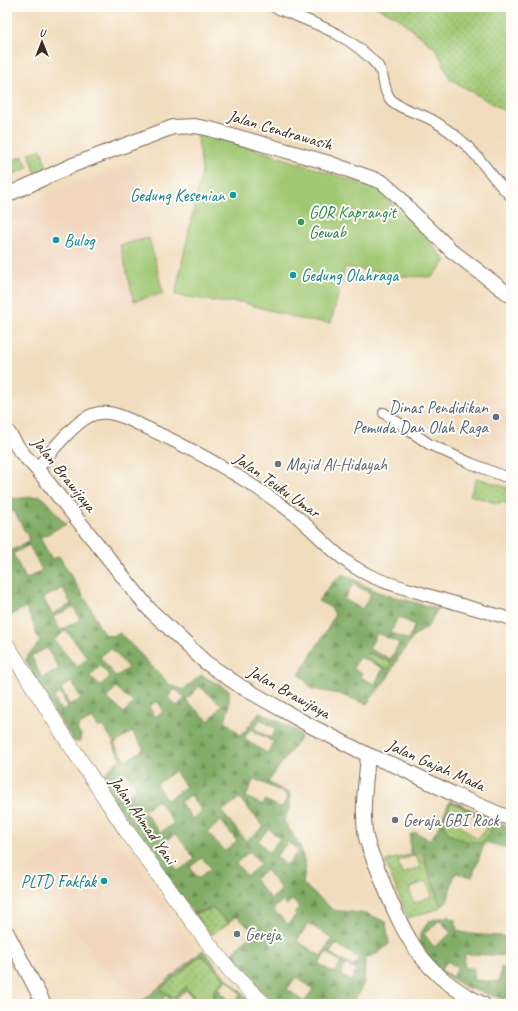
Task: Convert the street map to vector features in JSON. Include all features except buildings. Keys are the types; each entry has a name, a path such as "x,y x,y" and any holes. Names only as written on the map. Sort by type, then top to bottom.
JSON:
{"main road":[{"name":"Jalan Cendrawasih","path":"7,195 73,165 173,127 195,126 210,129 329,163 382,182 398,196 452,251 511,296"},
{"name":"Jalan Brawijaya","path":"7,431 21,452 37,469 149,609 205,662 240,686 310,725 368,754"},
{"name":"Jalan Ahmad Yani","path":"7,645 64,737 126,830 205,939 233,974 264,1004"},
{"name":"Jalan Gajah Mada","path":"368,754 399,767 455,795 511,819"},
{"path":"368,754 364,808 366,837 387,894 401,924 418,954 451,986 467,997 483,1004"},
{"path":"7,933 44,1004"}],"street":[{"path":"274,7 321,25 350,41 378,66 390,100 405,110 430,119 459,139 511,196"},
{"name":"Jalan Teuku Umar","path":"37,469 64,438 88,417 103,412 114,414 182,445 248,482 296,516 342,559 372,578 511,619"},
{"path":"384,413 429,444 470,463 511,479"}],"shaded area":[{"path":"133,162 147,210 165,297 113,311 32,318 7,314 7,210"},
{"path":"489,394 511,401 511,471 470,457 475,443 476,427"},
{"name":"PLTD Fakfak","path":"108,830 140,868 195,951 192,959 140,1002 100,963 86,943 64,919 20,881 36,861 82,833"}],"green space":[{"path":"376,7 511,7 511,115 450,79 437,50 395,16"},
{"name":"GOR Kaprangit Gewab","path":"197,131 386,191 389,201 423,234 446,261 432,277 403,276 345,267 331,323 300,319 241,302 220,302 175,295 202,171"},
{"path":"41,149 47,168 35,172 29,153"},
{"path":"23,156 28,168 11,175 7,162"},
{"path":"149,238 163,293 134,301 120,245"},
{"path":"477,478 511,489 511,502 495,503 470,495"},
{"path":"7,492 13,499 41,496 66,524 40,538 52,559 59,556 93,612 104,634 112,636 120,633 170,685 183,690 201,675 229,690 229,708 225,720 241,736 260,712 297,731 301,737 268,782 290,794 289,809 284,821 300,846 306,867 303,884 333,910 368,914 386,922 389,944 378,953 365,959 364,982 353,1004 275,1004 243,973 230,956 253,932 237,916 230,921 225,919 213,908 193,913 107,789 101,777 121,758 113,745 113,741 102,726 99,728 92,718 79,725 77,730 81,735 80,741 74,742 39,688 26,660 28,655 40,642 26,607 7,617 7,559 9,555 7,552 7,545 10,551 30,541 14,511 7,515","holes":["29,545 42,570 26,579 13,554","63,588 71,604 52,614 43,598","74,607 80,620 60,630 53,617","66,630 88,658 77,667 54,640","47,648 59,669 42,678 31,656","111,648 128,668 116,677 100,657","100,666 110,676 100,686 90,676","72,682 81,699 69,705 61,688","199,686 222,705 209,721 186,701","116,687 133,703 124,713 107,698","175,689 185,698 177,706 168,697","61,693 68,707 61,711 54,697","157,701 164,711 155,717 149,706","260,719 276,729 271,738 255,729","250,729 274,742 267,753 244,739","132,732 144,749 126,761 114,744","125,771 137,788 126,796 114,780","175,771 186,787 167,800 156,785","254,779 288,795 282,808 265,800 263,805 246,797","190,795 202,811 192,819 180,802","239,798 264,827 246,841 222,812","158,800 174,823 160,833 143,810","221,821 237,841 224,851 208,832","269,829 280,839 269,852 258,841","176,834 195,859 178,871 159,846","288,842 299,851 286,865 276,856","250,851 261,864 247,876 236,863","202,858 211,868 198,878 190,867","266,870 282,890 271,899 254,879","292,900 299,907 294,913 296,915 288,924 273,910 282,901 286,905","308,923 332,939 321,956 297,941","336,944 359,958 353,967 330,953","326,952 341,962 334,973 319,964","346,964 357,971 351,981 340,974","296,977 313,989 304,1002 287,989"]},
{"path":"343,574 378,592 438,609 426,629 415,635 398,658 388,677 367,704 339,694 312,689 299,674 327,630 335,614 330,607 318,601 332,583","holes":["353,584 371,594 362,609 344,599","398,617 415,625 408,640 391,632","377,633 399,643 391,659 369,649","369,653 391,662 390,667 386,669 367,658 366,655","359,657 383,668 375,684 360,677 362,673 353,669"]},
{"path":"368,653 391,662 390,667 386,669 367,658 366,656"},
{"path":"450,800 511,828 511,849 485,842 472,877 455,873 447,902 441,907 422,850 410,853 410,835 415,832 430,840 437,830","holes":["451,802 478,815 492,827 490,833 481,843 459,839 449,833 444,821"]},
{"path":"451,802 473,812 492,827 490,833 481,843 459,839 449,833 444,823","holes":["469,811 488,826 477,839 459,824"]},
{"path":"421,852 441,908 408,918 385,861","holes":["416,855 420,867 402,874 398,861","427,881 432,896 414,903 409,888"]},
{"path":"213,909 225,920 230,922 211,935 194,914"},
{"path":"447,916 455,920 457,930 470,934 511,938 511,996 503,999 463,986 440,971 419,945 420,934 429,921","holes":["440,920 451,933 434,947 424,934","465,954 508,956 508,968 501,967 499,982 473,980 474,968 464,968","447,961 458,968 452,977 441,970"]},
{"path":"203,950 222,973 253,1004 198,1004 186,990 171,1002 166,996 157,1004 139,1004","holes":["201,955 224,978 214,990 213,1002 198,1001 185,987 174,997 161,990","227,980 241,994 232,1003 218,989"]},
{"path":"202,955 224,978 214,990 213,1002 198,1001 185,988 174,997 161,991 163,987"}],"place":[{"name":"Gedung Kesenian","path":"233,195"},
{"name":"GOR Kaprangit Gewab","path":"301,222"},
{"name":"Bulog","path":"56,240"},
{"name":"Gedung Olahraga","path":"293,275"},
{"name":"Dinas Pendidikan Pemuda Dan Olah Raga","path":"496,417"},
{"name":"Majid Al-Hidayah","path":"278,464"},
{"name":"Geraja GBI Rock","path":"395,820"},
{"name":"PLTD Fakfak","path":"104,881"},
{"name":"Gereja","path":"237,934"}]}
